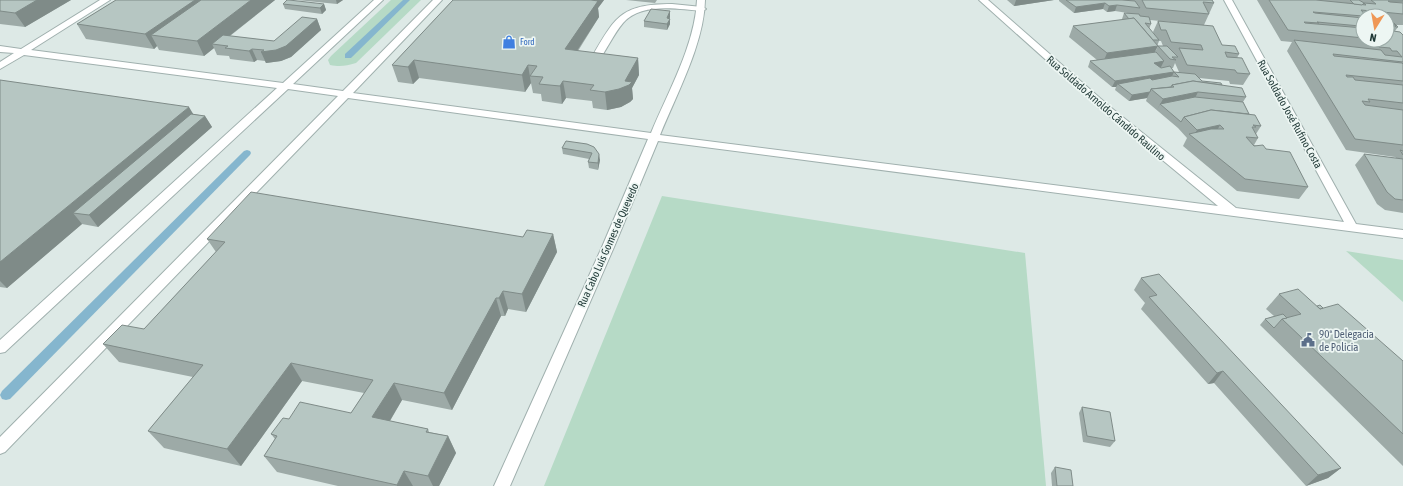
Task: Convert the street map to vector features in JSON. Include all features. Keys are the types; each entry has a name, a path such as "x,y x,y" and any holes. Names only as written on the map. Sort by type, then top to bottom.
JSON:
{"street":[{"path":"0,66 106,0"},
{"path":"0,348 379,0"},
{"path":"0,447 438,0"},
{"name":"Rua Soldado Arnoldo Cândido Raulino","path":"983,0 1110,112 1189,178 1233,211"},
{"name":"Rua Soldado José Rufino Costa","path":"1228,0 1352,227"},
{"path":"595,60 623,17 633,11 648,8 702,5"},
{"name":"Rua Cabo Luís Gomes de Quevedo","path":"502,486 655,137 695,38 702,5"},
{"path":"0,49 345,94 655,137 1403,234"}],"green space":[{"path":"391,0 421,0 356,63 343,66 330,65 328,60 331,56"},
{"path":"662,196 1025,253 1046,486 544,486"},
{"path":"1346,251 1403,260 1403,302"}],"building":[{"path":"0,0 37,0 15,13 0,11"},
{"path":"116,0 195,0 145,34 77,24"},
{"path":"201,0 251,0 197,41 151,35"},
{"path":"287,0 324,4 320,8 283,4"},
{"name":"Ford","path":"453,0 598,1 565,49 638,58 625,81 632,82 629,85 619,89 605,92 590,90 594,85 563,81 560,86 539,84 543,77 530,76 537,66 528,65 522,75 414,60 408,67 392,65"},
{"path":"1066,0 1135,1 1140,8 1117,5 1109,6 1105,3 1076,7"},
{"path":"1142,0 1212,0 1214,3 1203,2 1209,14 1146,8"},
{"path":"1269,0 1316,0 1366,5 1364,3 1376,4 1371,0 1403,0 1388,1 1403,3 1403,14 1395,13 1395,8 1355,8 1355,15 1313,12 1355,17 1355,26 1304,22 1355,27 1355,37 1288,30"},
{"path":"1350,0 1359,0 1364,3 1362,5 1354,4"},
{"path":"651,9 670,11 667,18 670,19 667,24 644,21"},
{"path":"1124,13 1139,14 1140,16 1149,17 1151,24 1145,23 1159,40 1153,40 1134,18 1129,19"},
{"path":"302,17 317,19 286,46 276,50 261,52 264,50 252,49 249,51 225,48 228,46 212,44 223,35 274,41"},
{"path":"1134,18 1158,46 1107,53 1073,26"},
{"path":"1158,21 1213,26 1222,45 1235,46 1239,54 1225,52 1227,57 1242,58 1250,74 1237,73 1235,70 1187,65 1179,48 1203,50 1201,45 1171,42 1166,30 1161,30"},
{"path":"1395,31 1400,32 1403,35 1403,62 1333,54 1334,56 1403,64 1403,81 1346,75 1347,77 1353,77 1355,80 1403,85 1403,103 1368,99 1370,102 1362,101 1365,105 1403,110 1403,145 1355,139 1294,40 1381,50 1385,55 1402,57 1397,51 1392,51 1390,48 1395,48"},
{"path":"1158,46 1167,46 1178,57 1172,57 1176,60 1170,59"},
{"path":"1156,52 1164,61 1154,63 1161,68 1170,66 1174,72 1115,81 1090,61"},
{"path":"1174,72 1195,74 1202,81 1221,83 1222,85 1193,81 1172,85 1171,87 1151,89 1150,92 1132,95 1118,84 1150,78 1152,80 1172,76 1179,77"},
{"path":"0,80 189,107 0,262"},
{"path":"1193,81 1242,88 1246,97 1198,92 1163,99 1151,89 1174,87 1172,85"},
{"path":"1195,97 1243,102 1249,114 1211,110 1184,117 1181,122 1160,104"},
{"path":"1211,110 1255,115 1261,126 1253,125 1256,127 1252,127 1258,138 1246,137 1254,146 1263,145 1266,149 1290,152 1308,187 1245,179 1189,134 1211,129 1224,129 1220,125 1197,130 1184,117"},
{"path":"191,114 205,116 89,215 73,213"},
{"path":"566,141 587,144 594,147 599,154 598,163 588,162 592,153 562,148"},
{"path":"1364,154 1403,159 1403,200 1395,199 1387,192"},
{"path":"251,192 523,237 527,230 553,234 522,294 503,291 499,298 496,298 444,393 394,383 372,417 428,429 426,432 448,436 428,476 404,471 397,485 264,456 277,436 271,434 283,418 289,419 300,402 351,413 373,380 291,363 227,449 148,431 203,365 103,344 122,325 144,329 225,242 207,239"},
{"path":"1159,274 1341,468 1318,475 1223,371 1217,373 1149,297 1157,295 1141,278"},
{"path":"1298,289 1320,309 1338,304 1403,361 1403,434 1282,319 1301,314 1279,294"},
{"path":"1320,305 1323,308 1320,309 1317,306"},
{"path":"1283,314 1287,318 1282,319 1274,328 1265,319"},
{"path":"1082,407 1110,412 1115,441 1087,436"},
{"path":"1055,467 1071,470 1073,486 1057,486"}],"waterway":[{"path":"348,56 407,0"},
{"path":"6,395 247,153"}],"place":[{"name":"Ford","path":"509,42"},
{"name":"90ª Delegacia de Policia","path":"1308,340"}]}
